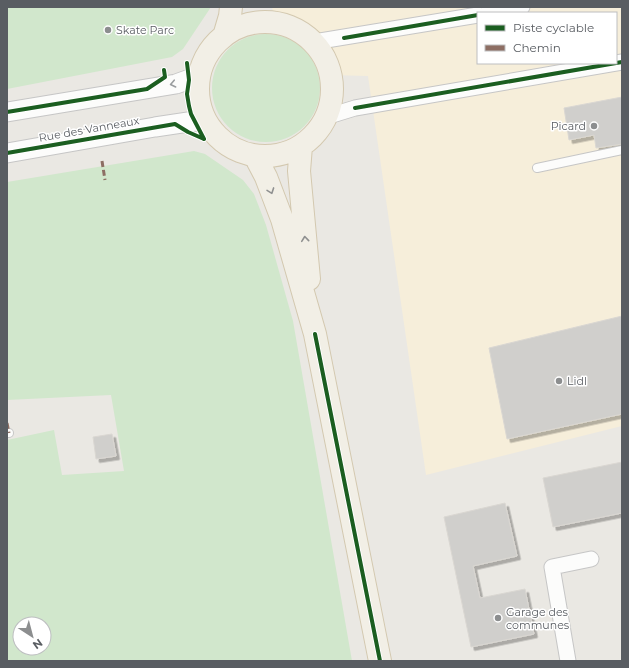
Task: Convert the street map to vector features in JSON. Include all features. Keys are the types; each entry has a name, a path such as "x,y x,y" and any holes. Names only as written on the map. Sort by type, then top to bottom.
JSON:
{"main road":[{"path":"225,33 231,7"},
{"path":"272,14 314,42 328,64 334,96 329,116 323,127 300,146 278,155 255,156 230,147 206,123 198,100 198,76 206,55 225,33 246,23 272,14"},
{"path":"300,146 299,171 315,334"},
{"path":"255,156 266,177 282,219 315,334 380,661"}],"street":[{"path":"493,12 522,7"},
{"path":"314,42 477,15"},
{"path":"329,116 355,108 610,64"},
{"path":"7,112 176,84 198,76"},
{"name":"Rue des Vanneaux","path":"7,153 155,127 195,122 206,123"},
{"path":"568,661 552,567 590,559"}],"lane":[{"path":"537,168 622,150"}],"shaded area":[{"path":"272,7 622,7 622,426 426,475 368,76 331,75 328,64 314,42 295,28 275,21"}],"green space":[{"name":"Skate Parc","path":"7,7 211,7 183,49 172,57 7,89"},
{"path":"266,34 287,38 304,50 316,67 320,88 316,109 304,126 287,138 266,142 245,138 228,126 216,109 212,88 216,67 228,50 245,38"},
{"path":"194,151 205,154 243,180 254,194 266,225 293,321 352,661 7,661 7,440 54,430 62,475 124,471 111,395 7,400 7,182"}],"building":[{"name":"Picard","path":"622,97 622,144 596,148 594,135 569,140 564,108"},
{"name":"Lidl","path":"622,316 622,414 507,439 489,348"},
{"path":"112,434 116,456 96,459 93,437"},
{"path":"622,462 622,513 553,527 543,478"},
{"path":"505,503 517,556 473,566 480,598 525,589 534,634 471,647 444,517"}],"marked path":[{"path":"102,161 105,180"},
{"path":"7,423 9,433"}],"cycle path":[{"path":"344,38 477,15"},
{"path":"617,63 622,62"},
{"path":"187,63 189,80 187,94 189,106 191,114 204,139"},
{"path":"355,108 610,64"},
{"path":"7,112 147,89 165,77 164,70"},
{"path":"7,153 175,124 204,139"},
{"path":"315,334 380,661"}],"place":[{"name":"Skate Parc","path":"108,30"},
{"name":"Picard","path":"594,126"},
{"name":"Lidl","path":"559,381"},
{"name":"Garage des communes","path":"498,618"}]}
